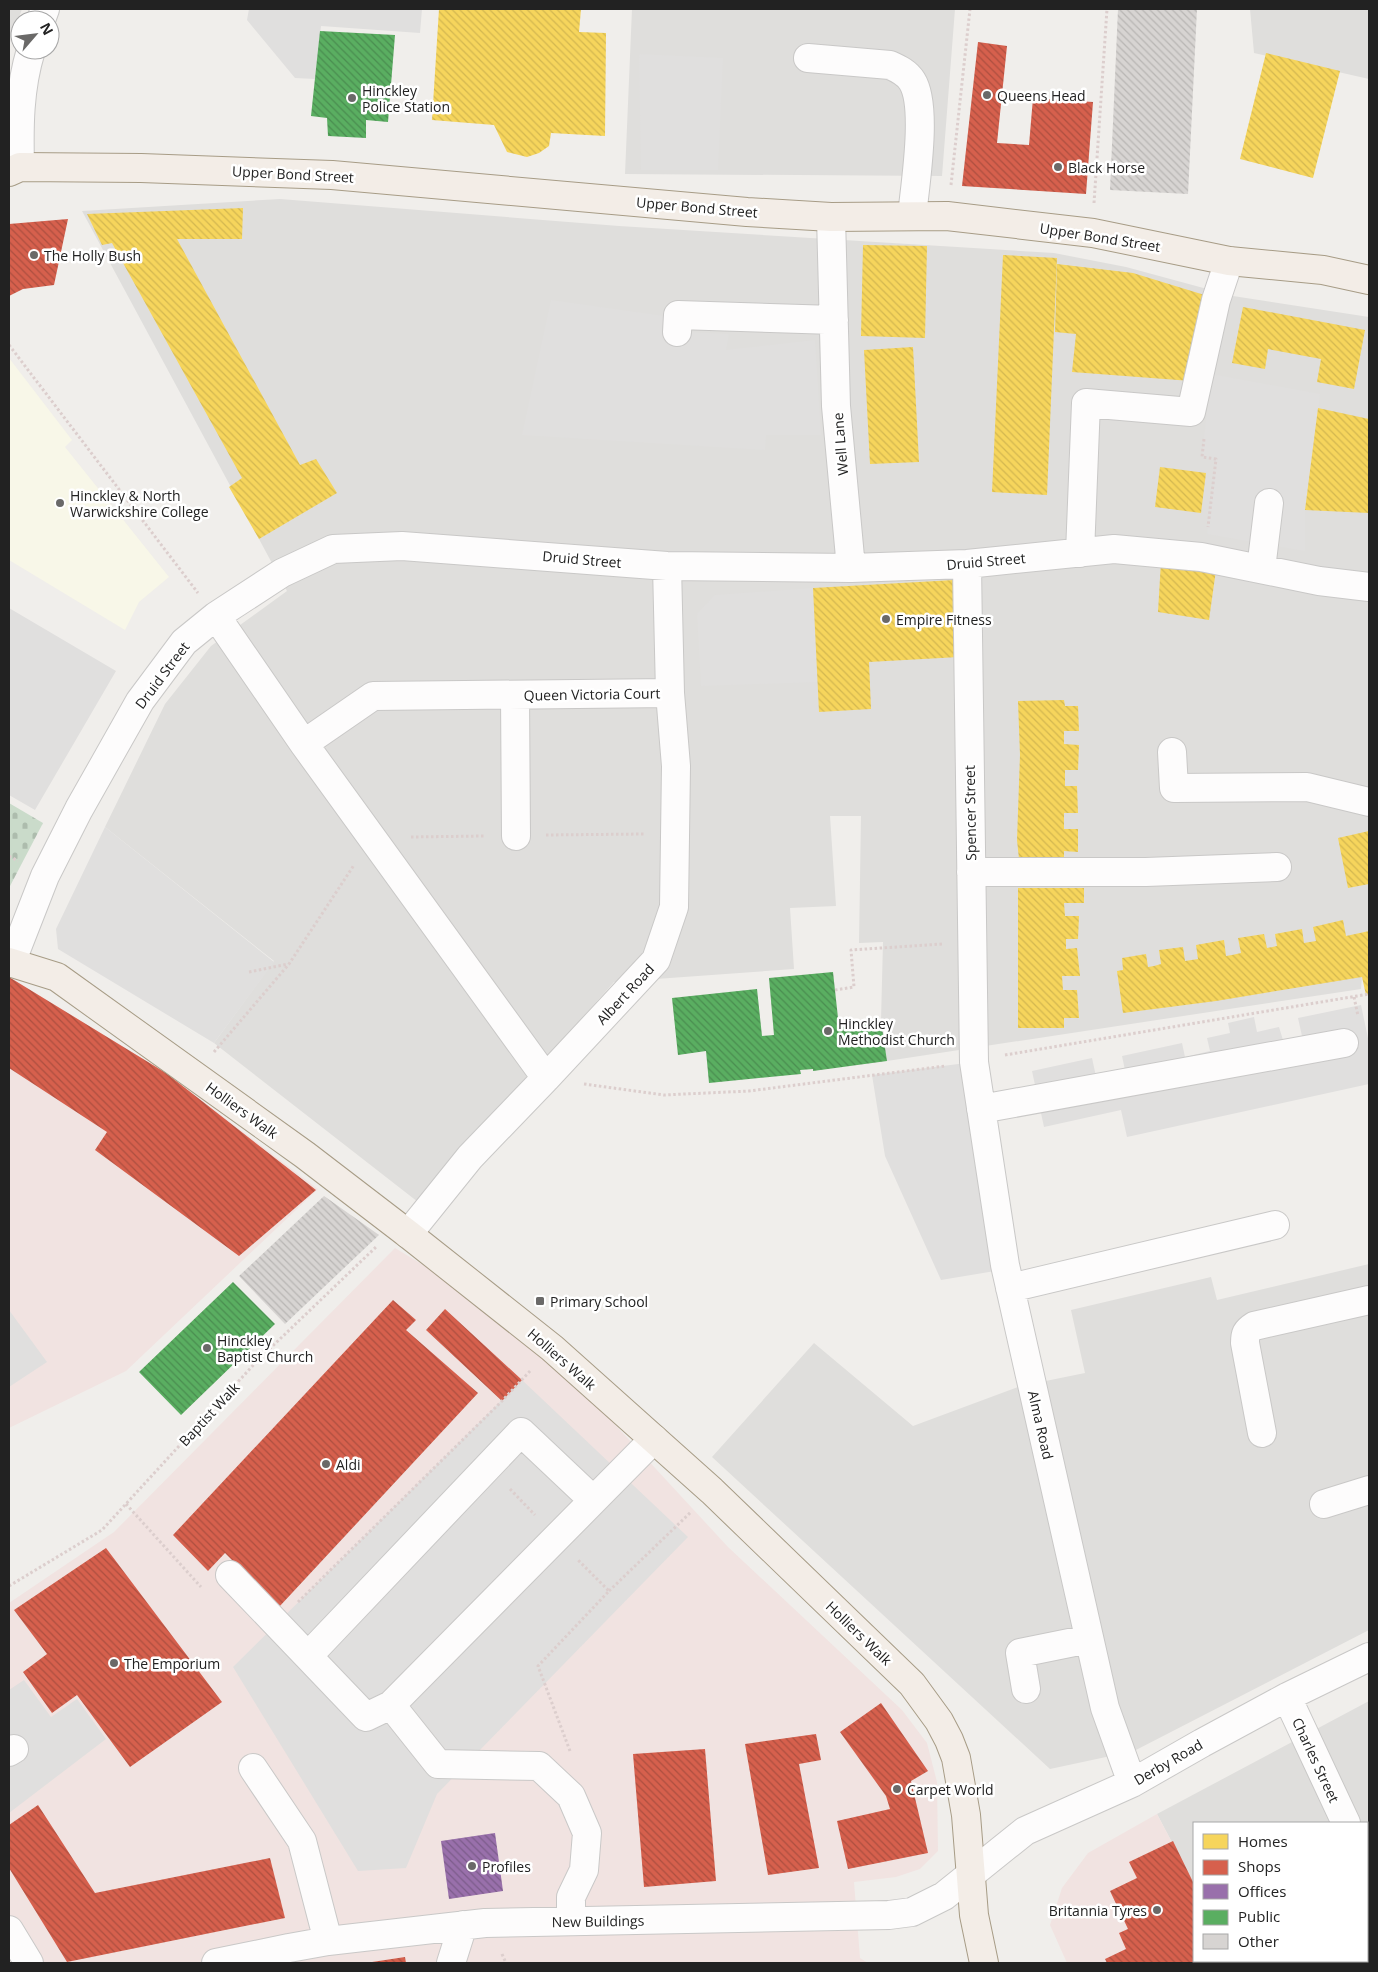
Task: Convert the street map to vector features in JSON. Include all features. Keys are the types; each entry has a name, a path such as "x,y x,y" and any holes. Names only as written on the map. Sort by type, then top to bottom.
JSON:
{"main road":[{"name":"Upper Bond Street","path":"14,170 141,168 332,174 728,210 832,217 947,216 1093,233 1230,261 1323,270 1369,280"},
{"name":"Holliers Walk","path":"10,963 57,977 305,1155 403,1229 552,1348 712,1491 912,1684 939,1721 950,1740 956,1758 966,1815 974,1915 984,1963"}],"street":[{"path":"808,58 890,65 903,70 912,82 918,96 920,117 912,216"},
{"path":"14,170 23,63"},
{"name":"Well Lane","path":"832,217 836,406 851,568"},
{"path":"1080,553 1086,403 1191,412 1216,300 1230,261"},
{"path":"677,332 678,316 834,320"},
{"path":"1260,569 1269,503"},
{"name":"Druid Street","path":"10,963 45,876 79,809 140,702 184,642 216,616 282,573 333,549 402,546 667,566 851,568 967,564 1114,549 1201,557 1319,581 1369,587"},
{"name":"Spencer Street","path":"967,564 974,1062"},
{"name":"Albert Road","path":"403,1229 656,960 674,907 676,766 670,693 667,566"},
{"path":"216,616 304,744 546,1078"},
{"name":"Queen Victoria Court","path":"315,736 373,696 670,693"},
{"name":"Queen Victoria Court","path":"515,695 516,836"},
{"path":"1172,752 1174,788 1307,787 1369,802"},
{"path":"971,872 1146,872 1277,867"},
{"path":"981,1109 1344,1043"},
{"name":"Alma Road","path":"974,1062 1010,1288 1105,1708 1132,1783"},
{"path":"1010,1288 1275,1225"},
{"path":"1262,1433 1245,1334 1254,1326 1369,1300"},
{"path":"308,1656 521,1432 593,1500"},
{"path":"230,1575 366,1717 391,1705 654,1439"},
{"path":"1324,1504 1369,1490"},
{"path":"1026,1689 1020,1653 1090,1639"},
{"name":"Derby Road","path":"972,1873 1025,1831 1132,1783 1202,1742 1287,1697 1369,1657"},
{"name":"Charles Street","path":"1287,1697 1346,1822"},
{"path":"391,1705 438,1764 539,1766 571,1796 587,1833 584,1870 571,1897 572,1921"},
{"path":"253,1768 302,1841 328,1942"},
{"name":"New Buildings","path":"216,1963 328,1942 463,1925 889,1915 912,1912 944,1896 972,1873"},
{"path":"450,1963 463,1925"},
{"path":"9,1930 29,1963"}],"path":[{"path":"947,216 970,9"},
{"path":"1093,233 1107,9"},
{"path":"9,345 216,616"},
{"path":"194,1075 289,964 372,838"},
{"path":"835,990 854,987 851,950 972,942"},
{"path":"249,972 289,964"},
{"name":"Baptist Walk","path":"9,1586 102,1530 258,1360 385,1239 403,1229"},
{"path":"276,1623 462,1440 552,1348"},
{"path":"462,1440 609,1591"},
{"path":"571,1754 538,1666 609,1591 712,1491"},
{"path":"126,1504 185,1570"}],"shaded area":[{"path":"9,9 22,9 10,10 9,45"},
{"path":"249,9 422,9 420,33 321,26 315,79 295,78 247,20"},
{"path":"632,9 955,9 942,176 625,174"},
{"path":"1250,9 1369,9 1369,79 1254,53"},
{"path":"639,54 723,58 718,170 641,170"},
{"path":"280,199 619,226 1054,253 1126,267 1233,296 1369,317 1369,931 1353,935 1362,977 1361,989 887,1061 881,1021 883,942 859,943 861,816 830,816 836,906 790,908 794,969 614,982 418,1202 214,1043 274,961 105,827 165,704 211,646 287,591 82,211"},
{"path":"551,300 685,319 685,332 729,334 726,350 815,340 821,435 766,435 765,450 522,435"},
{"name":"Hinckley & North Warwickshire College","path":"9,358 72,440 65,447 169,577 139,602 125,630 9,560"},
{"path":"1211,374 1320,394 1305,510 1305,551 1207,534 1216,461 1202,457"},
{"path":"813,588 817,682 701,686 697,614 715,595"},
{"path":"9,608 116,671 35,810 9,795"},
{"path":"105,827 274,962 214,1043 58,949 56,929"},
{"path":"9,977 166,1073 318,1189 126,1371 9,1428"},
{"path":"1361,1005 1369,1043 1369,1084 1127,1137 1121,1110 1044,1127 1032,1071 1092,1058 1097,1081 1126,1075 1122,1056 1182,1043 1185,1057 1210,1051 1207,1038 1230,1033 1228,1023 1254,1017 1257,1032 1279,1027 1283,1040 1302,1036 1298,1018"},
{"path":"974,1062 995,1271 941,1280 885,1156 872,1075"},
{"path":"395,1248 524,1326 728,1547 902,1710 927,1743 937,1782 938,1851 920,1869 896,1877 854,1882 860,1958 868,1963 9,1963 9,1603 114,1532"},
{"path":"1369,1264 1369,1630 1134,1751 1050,1769 712,1457 814,1343 913,1426 1021,1386 1085,1373 1071,1310 1211,1277 1217,1300"},
{"path":"9,1310 47,1362 9,1387"},
{"path":"522,1380 688,1537 437,1794 406,1868 358,1871 233,1667"},
{"path":"24,1680 51,1717 77,1699 106,1739 9,1813 9,1690"},
{"path":"1369,1701 1369,1963 1232,1962 1368,1962 1368,1822 1193,1822 1193,1882 1157,1814"},
{"path":"1157,1814 1193,1882 1193,1962 1233,1963 1067,1963 1050,1925 1062,1888 1088,1853"}],"green space":[{"path":"9,803 43,823 9,888"}],"building: Homes":[{"path":"439,9 581,9 579,32 606,33 605,136 551,133 549,146 539,153 527,157 507,152 494,125 432,120"},
{"path":"1266,53 1340,71 1313,178 1240,159"},
{"path":"243,208 242,239 177,239 300,465 316,459 337,493 259,539 229,487 242,478 112,243 102,245 87,214"},
{"path":"863,245 927,246 925,338 861,336"},
{"path":"1003,255 1057,258 1047,495 992,492"},
{"path":"1057,264 1133,273 1211,297 1191,381 1072,372 1076,334 1055,332"},
{"path":"1243,307 1365,330 1354,389 1317,382 1321,359 1268,349 1265,369 1232,363"},
{"path":"913,347 919,462 870,464 864,350"},
{"path":"1318,408 1369,419 1369,513 1305,510"},
{"path":"1160,467 1206,473 1201,513 1155,507"},
{"path":"1161,561 1216,570 1209,620 1158,612"},
{"name":"Empire Fitness","path":"954,580 959,657 869,662 871,709 819,712 813,588"},
{"path":"1064,700 1065,706 1078,706 1079,731 1064,731 1064,744 1079,745 1078,770 1065,770 1065,786 1077,786 1078,813 1064,813 1064,829 1078,829 1078,852 1064,851 1064,861 1019,859 1017,840 1020,755 1018,701"},
{"path":"1369,831 1369,884 1348,888 1338,838"},
{"path":"1018,888 1084,888 1084,903 1064,903 1065,916 1079,916 1078,939 1066,939 1066,949 1077,948 1080,976 1062,976 1063,990 1077,990 1079,1018 1064,1018 1064,1028 1018,1028"},
{"path":"1343,920 1346,936 1369,931 1369,994 1366,995 1362,977 1216,1001 1123,1013 1117,971 1123,970 1122,958 1146,954 1148,967 1154,966 1161,964 1159,950 1183,947 1185,961 1198,959 1196,945 1224,940 1226,956 1241,953 1238,938 1264,934 1267,948 1277,946 1275,934 1302,929 1304,943 1316,941 1313,927"}],"building: Shops":[{"path":"978,42 1007,46 997,143 1029,145 1033,98 1093,102 1086,194 962,186"},
{"name":"The Holly Bush","path":"68,219 54,285 23,289 9,296 9,224"},
{"path":"9,977 166,1073 316,1190 239,1256 95,1150 107,1132 9,1068"},
{"name":"Aldi","path":"393,1300 416,1320 406,1330 478,1393 279,1607 225,1553 208,1571 173,1535"},
{"path":"445,1309 522,1380 502,1401 426,1330"},
{"name":"The Emporium","path":"106,1548 222,1702 130,1767 77,1695 52,1713 23,1672 47,1654 14,1610"},
{"name":"Carpet World","path":"881,1703 928,1771 911,1781 928,1853 848,1869 837,1821 890,1809 886,1796 840,1732"},
{"path":"816,1734 821,1760 799,1764 819,1868 768,1875 745,1744"},
{"path":"705,1749 716,1881 644,1887 633,1754"},
{"path":"38,1805 95,1893 270,1858 285,1918 67,1962 9,1868 9,1825"},
{"name":"Britannia Tyres","path":"1173,1841 1193,1882 1193,1962 1233,1963 1107,1963 1105,1959 1126,1949 1119,1933 1128,1929 1110,1891 1137,1878 1129,1862"},
{"path":"405,1957 406,1963 372,1962"}],"building: Offices":[{"name":"Profiles","path":"495,1833 503,1891 449,1899 441,1841"}],"building: Public":[{"name":"Hinckley Police Station","path":"320,31 395,35 388,122 366,120 366,138 328,136 327,118 311,116"},
{"name":"Hinckley Methodist Church","path":"833,972 839,1027 881,1021 887,1061 813,1071 813,1069 800,1070 801,1074 709,1083 706,1051 678,1055 672,998 757,989 762,1036 774,1035 769,978"},
{"name":"Hinckley Baptist Church","path":"233,1282 275,1324 181,1415 139,1372"}],"building: Other":[{"path":"1118,9 1197,9 1188,194 1110,190"},
{"path":"324,1196 379,1235 285,1324 239,1276"}],"place":[{"name":"Queens Head","path":"987,95"},
{"name":"Hinckley Police Station","path":"352,98"},
{"name":"Black Horse","path":"1058,167"},
{"name":"The Holly Bush","path":"34,255"},
{"name":"Hinckley & North Warwickshire College","path":"60,503"},
{"name":"Empire Fitness","path":"886,619"},
{"name":"Hinckley Methodist Church","path":"828,1031"},
{"name":"Primary School","path":"540,1301"},
{"name":"Hinckley Baptist Church","path":"207,1348"},
{"name":"Aldi","path":"326,1464"},
{"name":"The Emporium","path":"114,1663"},
{"name":"Carpet World","path":"897,1789"},
{"name":"Profiles","path":"472,1866"},
{"name":"Britannia Tyres","path":"1157,1910"}]}
